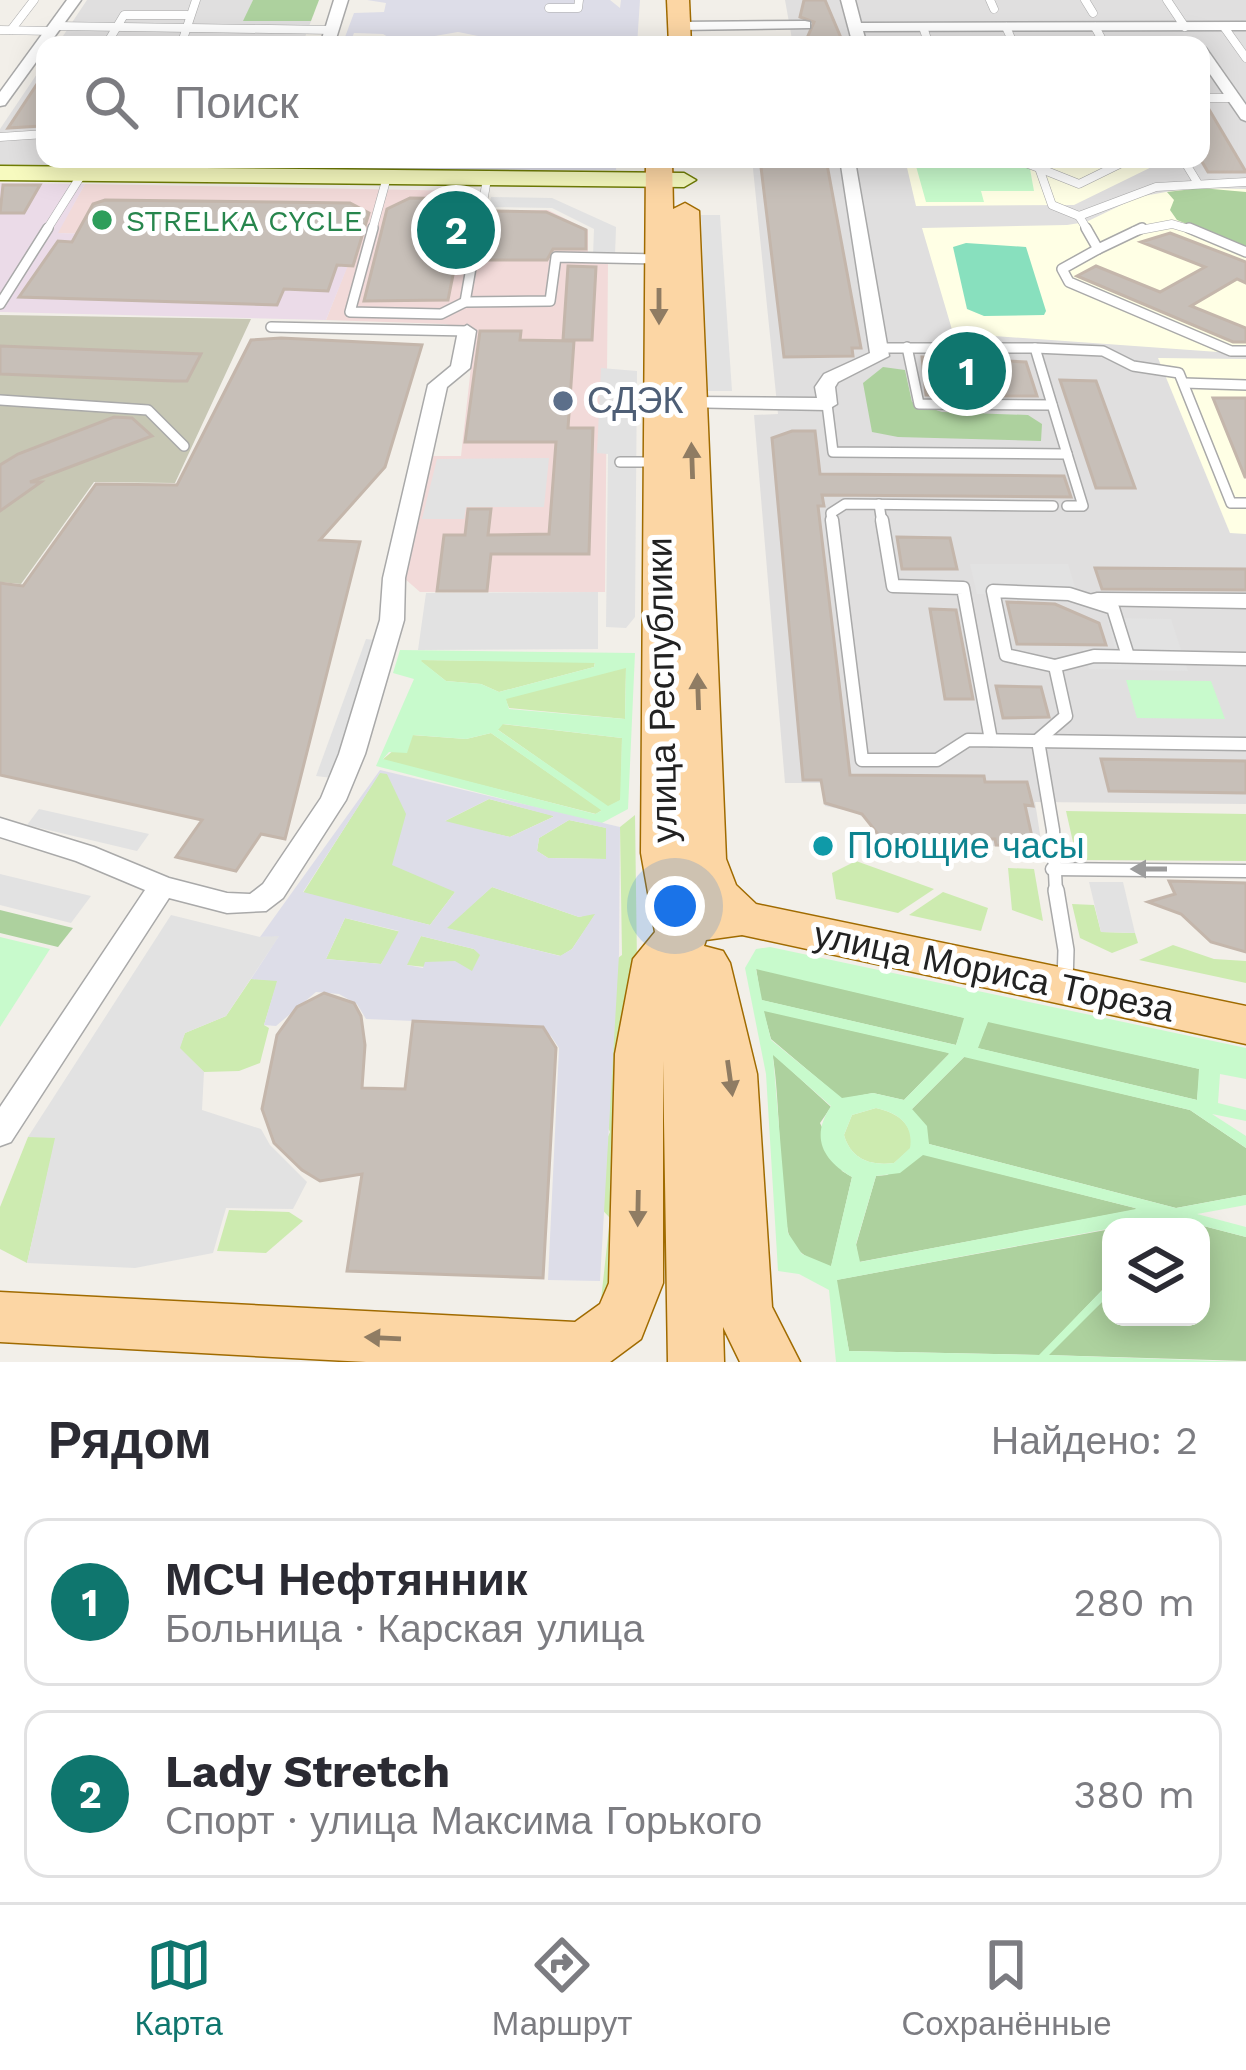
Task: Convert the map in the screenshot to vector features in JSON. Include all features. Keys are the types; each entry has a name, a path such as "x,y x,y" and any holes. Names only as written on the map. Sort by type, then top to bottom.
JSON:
{"main road":[{"path":"658,0 658,36"},
{"path":"678,0 679,36"},
{"name":"улица Республики","path":"671,170 640,462 663,853 680,934 688,1021 695,1362"},
{"name":"улица Республики","path":"671,170 690,403 704,860 717,893 742,918"},
{"path":"0,1317 584,1348 621,1321 632,1303 637,1264 639,1054 656,959 680,934 707,920 742,918"},
{"name":"улица Мориса Тореза","path":"742,918 1246,1025"},
{"path":"680,934 694,943 709,967 732,1074 745,1307 752,1332 772,1362"}],"street":[{"path":"48,36 74,0"},
{"path":"848,0 858,36"},
{"path":"331,36 346,5"},
{"path":"855,27 1006,27 1094,20 1246,26"},
{"path":"679,36 805,26"},
{"path":"1185,27 1191,36"},
{"path":"2,96 36,52"},
{"path":"1210,64 1246,116"},
{"path":"0,173 252,168"},
{"path":"291,168 387,177 488,179 671,170"},
{"path":"690,403 827,404 825,387 830,378 873,363 882,348 848,168"},
{"path":"0,827 86,854 162,886 227,903 256,904 273,891 333,800 352,754 392,620 394,578 438,385 460,368 467,332"},
{"path":"1097,600 1246,601"},
{"path":"0,1132 162,886"}],"lane":[{"path":"11,30 34,0"},
{"path":"112,36 134,0"},
{"path":"186,36 190,28 187,15 196,0"},
{"path":"549,8 578,8 579,0"},
{"path":"1085,0 1101,36"},
{"path":"1167,0 1185,27"},
{"path":"124,15 187,15"},
{"path":"1224,26 1246,58"},
{"path":"923,27 926,36"},
{"path":"1006,27 1010,36"},
{"path":"0,30 190,28 302,36"},
{"path":"1210,98 1233,98"},
{"path":"0,137 36,135"},
{"path":"1039,168 1079,184 1112,168"},
{"path":"1039,168 1052,205 1078,216 1098,248"},
{"path":"1189,168 1197,182"},
{"path":"0,304 82,174"},
{"path":"387,177 350,312 441,314 465,302 550,301 556,257 659,259"},
{"path":"465,302 488,179"},
{"path":"1078,216 1156,188 1246,182"},
{"path":"1246,253 1171,222 1145,223 1062,269 1070,283 1231,351 1246,351"},
{"path":"271,327 467,332"},
{"path":"907,347 919,404 1052,405"},
{"path":"882,348 1103,351 1133,366 1179,373 1231,503 1246,503"},
{"path":"1035,348 1083,506 844,504 831,513 862,760 938,760 968,740 1246,744"},
{"path":"1184,383 1246,385"},
{"path":"0,400 148,410 184,446"},
{"path":"827,404 833,452 1067,454"},
{"path":"879,504 893,586 963,588 991,740"},
{"path":"1129,656 1113,608 1097,600 1074,592 993,591 1006,656 1055,666 1094,656 1246,658"},
{"path":"1037,740 1066,716 1055,666"},
{"path":"1037,740 1053,830 1052,869 1066,950 1064,986"},
{"path":"1052,869 1246,871"}],"shaded area":[{"path":"87,0 253,0 244,21 311,21 305,36 63,36"},
{"path":"367,0 610,0 620,8 621,0 640,0 638,36 458,32 345,36 354,13 384,12 386,3"},
{"path":"785,0 1246,0 1246,804 1035,802 1042,847 880,844 870,822 855,812 825,806 821,783 785,783 754,415 778,414 753,168 1210,168 1210,36 791,36"},
{"path":"36,75 36,166 0,166 0,129"},
{"path":"300,168 616,168 616,170"},
{"path":"907,168 1150,168 1074,205 916,206"},
{"path":"0,183 85,184 58,233 357,243 326,320 0,312"},
{"path":"85,184 469,191 466,210 548,210 588,230 588,262 608,263 605,592 420,592 404,578 432,456 461,456 475,331 445,324 326,320 356,244 57,233"},
{"path":"1188,188 1246,189 1246,354 953,333 922,228 1067,225 1086,222 1138,197"},
{"path":"491,197 552,198 616,227 615,256 593,256 594,229 552,208 489,207"},
{"path":"701,215 720,215 732,391 708,391"},
{"path":"0,315 251,319 175,483 94,482 21,584 0,582"},
{"path":"1158,358 1246,359 1246,534 1230,533"},
{"path":"601,368 637,371 635,617 626,628 606,627 608,454 597,453"},
{"path":"549,458 544,507 466,507 464,519 422,519 437,459"},
{"path":"970,564 1068,564 1077,594 977,594"},
{"path":"598,592 598,649 418,650 426,593"},
{"path":"1107,618 1171,619 1188,671 1089,669 1083,649 1115,649"},
{"path":"366,639 381,641 332,778 316,776"},
{"path":"380,770 620,827 619,954 600,1281 548,1280 559,1048 551,1036 536,1026 366,1019 357,1004 339,994 316,992 276,1026 264,1025 277,981 251,979 279,936 260,937","holes":["380,773 387,774 406,814 392,865 455,892 430,925 303,892","489,799 553,816 510,837 445,821","569,820 606,828 606,859 548,858 537,851 539,838","492,887 579,917 595,914 572,949 560,956 447,928","345,918 399,931 381,964 326,959","421,936 474,949 480,955 472,971 455,961 425,962 423,968 407,965"]},
{"path":"39,809 149,834 137,851 27,825"},
{"path":"0,874 91,896 71,923 0,905"},
{"path":"1089,882 1123,882 1135,933 1101,932"},
{"path":"171,915 260,937 280,935 226,1016 185,1033 180,1048 204,1072 202,1110 261,1129 270,1145 307,1182 293,1209 226,1208 213,1253 135,1268 27,1263 55,1138 28,1137"}],"green space":[{"path":"253,0 319,0 311,21 243,21"},
{"path":"917,168 1030,169 1034,191 981,191 984,202 926,202"},
{"path":"1201,188 1246,192 1246,248 1177,220 1170,210 1174,200 1167,192"},
{"path":"966,243 1026,247 1044,315 984,316 967,309 953,247"},
{"path":"883,367 905,370 912,402 942,412 1028,415 1042,424 1041,441 898,437 872,432 863,383"},
{"path":"400,650 635,653 628,809 600,824 376,766 414,679 393,673","holes":["421,661 595,663 499,692 481,684 446,681","626,668 625,719 509,709 506,699","503,724 622,738 620,800 608,806 498,730","491,733 601,811 595,814 383,759 389,752 407,753 413,735 466,739"]},
{"path":"419,660 595,662 594,667 499,692 481,684 446,681"},
{"path":"626,667 625,719 509,708 505,698"},
{"path":"1126,680 1211,681 1225,719 1137,718"},
{"path":"502,724 622,738 621,800 608,807 497,729"},
{"path":"491,733 602,810 596,814 382,760 412,735 466,739"},
{"path":"380,772 387,773 455,892 430,925 303,893"},
{"path":"489,799 555,816 510,837 443,822"},
{"path":"1066,811 1246,814 1246,861 1077,860"},
{"path":"635,815 637,964 612,1287 601,1300 610,1218 595,1202 599,1156 610,1132 591,1089 607,966 622,955 620,827"},
{"path":"569,820 607,828 606,859 548,858 537,851 539,838"},
{"path":"856,861 934,889 898,913 836,899 832,873"},
{"path":"1008,868 1034,869 1043,921 1012,910"},
{"path":"492,887 579,917 597,912 572,949 561,956 445,928"},
{"path":"943,892 988,908 981,931 909,915"},
{"path":"1072,904 1094,905 1101,932 1135,933 1138,943 1112,953 1080,938"},
{"path":"0,910 73,928 58,947 0,933"},
{"path":"345,918 401,932 381,964 326,959"},
{"path":"421,936 474,949 481,955 473,972 406,965"},
{"path":"0,937 50,949 0,1027"},
{"path":"1173,945 1214,959 1246,961 1246,983 1139,960"},
{"path":"770,947 1246,1048 1246,1079 1220,1074 1218,1103 1246,1110 1246,1121 1212,1114 1246,1136 1246,1148 1190,1110 964,1057 912,1109 927,1126 929,1144 1176,1208 1246,1195 1246,1205 1197,1214 1246,1227 1246,1237 1210,1228 1210,1218 1102,1218 1102,1230 837,1280 849,1351 1039,1355 1102,1290 1102,1302 1049,1355 1246,1362 836,1362 829,1290 799,1274 778,1271 766,1074 745,968 756,949","holes":["756,969 964,1018 956,1045 762,1000","764,1011 949,1054 904,1100 873,1093 842,1098 771,1040","988,1022 1199,1069 1197,1100 978,1048","773,1055 831,1106 821,1127 822,1146 833,1163 852,1177 831,1266 802,1254 788,1233","876,1108 897,1117 909,1132 910,1148 894,1163 863,1159 851,1150 844,1135 852,1115","923,1155 1136,1209 860,1262 856,1244 876,1176 900,1173"]},
{"path":"756,968 965,1018 956,1045 761,1000"},
{"path":"251,979 278,980 264,1025 269,1028 260,1063 239,1071 204,1072 179,1048 185,1033 226,1016"},
{"path":"763,1010 950,1053 904,1100 873,1093 842,1099 771,1039"},
{"path":"988,1021 1200,1069 1197,1100 977,1048"},
{"path":"772,1053 831,1107 820,1123 842,1171 852,1177 831,1267 799,1251 788,1229"},
{"path":"965,1056 1190,1110 1246,1148 1246,1195 1176,1208 929,1144 911,1110"},
{"path":"876,1108 898,1117 910,1132 911,1148 894,1163 863,1159 851,1150 844,1135 852,1115"},
{"path":"28,1137 56,1137 27,1263 0,1249 0,1207"},
{"path":"922,1154 1139,1209 859,1262 856,1245 876,1176 887,1175"},
{"path":"229,1210 289,1212 303,1221 266,1253 217,1251"},
{"path":"1210,1228 1246,1237 1246,1361 1047,1355 1102,1302 1102,1326 1210,1326"},
{"path":"1102,1231 1102,1290 1040,1355 849,1351 836,1280"}],"building":[{"path":"804,0 825,0 840,36 808,36 814,22 800,17"},
{"path":"36,86 36,126 8,128"},
{"path":"1210,111 1246,172 1208,172 1206,168 1210,168"},
{"path":"761,168 828,168 861,348 852,348 853,356 784,357"},
{"path":"3,185 40,185 24,213 0,213"},
{"path":"410,198 467,199 464,211 473,211 463,260 456,260 448,300 364,301 387,209"},
{"path":"105,200 350,203 369,213 353,266 337,265 328,291 284,289 277,305 19,297 58,241 72,242 93,204"},
{"path":"490,211 546,212 586,230 586,249 553,249 547,260 482,260"},
{"path":"1170,233 1246,262 1246,283 1237,279 1191,306 1246,328 1246,342 1233,342 1077,276 1096,266 1160,292 1205,267 1141,242"},
{"path":"568,266 596,267 592,340 563,340"},
{"path":"480,331 521,331 520,340 574,341 568,428 593,428 589,554 491,554 487,591 437,591 444,535 465,535 468,509 491,509 488,535 549,534 556,442 465,442"},
{"path":"251,340 422,345 385,467 320,540 360,542 285,839 261,834 236,871 176,857 202,820 0,775 0,583 23,586 96,484 177,485"},
{"path":"0,346 201,354 187,381 174,381 0,374"},
{"path":"922,357 1026,362 1037,396 1001,396 998,383 950,383 955,395 926,395"},
{"path":"1060,380 1096,381 1135,488 1096,488"},
{"path":"1213,398 1246,398 1246,477 1245,477"},
{"path":"114,417 132,418 152,436 30,482 41,482 0,511 0,465"},
{"path":"792,431 815,431 820,474 1064,476 1071,497 822,495 824,506 818,506 850,775 984,776 985,782 1027,782 1033,806 1025,805 1034,846 996,845 995,839 881,838 862,814 825,803 821,780 803,780 772,438"},
{"path":"897,537 950,538 957,569 902,569"},
{"path":"1095,568 1246,569 1246,590 1102,589"},
{"path":"1007,602 1055,604 1099,623 1106,645 1017,644"},
{"path":"930,609 956,610 973,699 945,699"},
{"path":"996,686 1041,687 1049,717 1003,718"},
{"path":"1101,759 1246,761 1246,793 1109,791"},
{"path":"1169,881 1246,883 1246,952 1211,942 1181,914 1148,902 1175,894"},
{"path":"324,993 354,1003 361,1016 362,1088 405,1089 413,1021 543,1027 556,1048 543,1278 347,1271 362,1174 320,1181 302,1170 274,1143 262,1109 277,1035 297,1007"}],"place":[{"name":"STRELKA CYCLE","path":"102,220"},
{"name":"Lady Stretch","path":"456,230"},
{"name":"МСЧ Нефтянник","path":"967,371"},
{"name":"СДЭК","path":"563,401"},
{"name":"Поющие часы","path":"823,846"}]}
